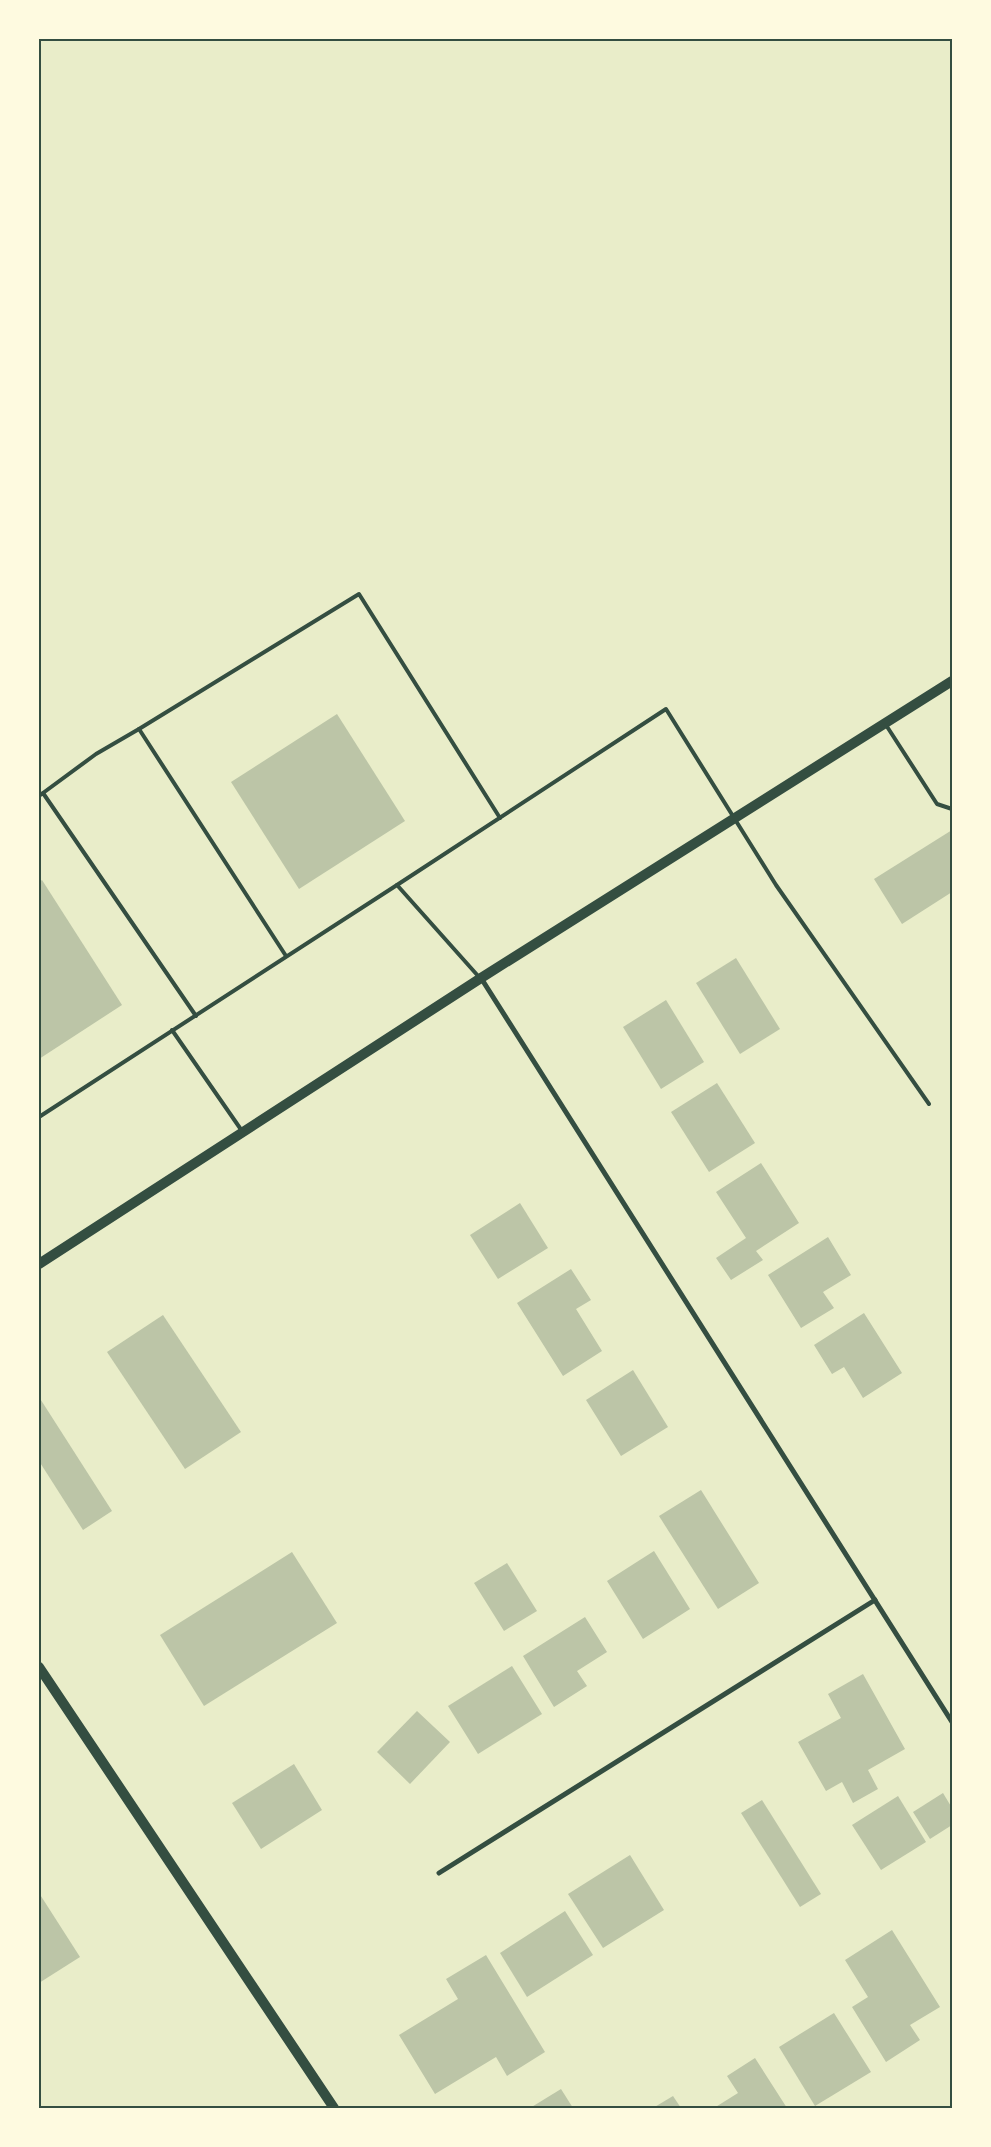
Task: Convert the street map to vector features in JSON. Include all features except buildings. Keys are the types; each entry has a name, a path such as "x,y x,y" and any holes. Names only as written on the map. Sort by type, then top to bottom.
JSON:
{"main road":[{"path":"39,1264 481,978 952,681"},
{"path":"39,1667 334,2108"}],"street":[{"path":"481,978 952,1722"},
{"path":"439,1873 875,1600"}],"lane":[{"path":"39,796 96,754 359,594 500,818"},
{"path":"39,1117 666,709 776,885 929,1104"},
{"path":"885,723 937,804 952,809"},
{"path":"139,729 286,956"},
{"path":"43,793 196,1016"},
{"path":"397,885 481,978"},
{"path":"172,1030 243,1132"}]}
